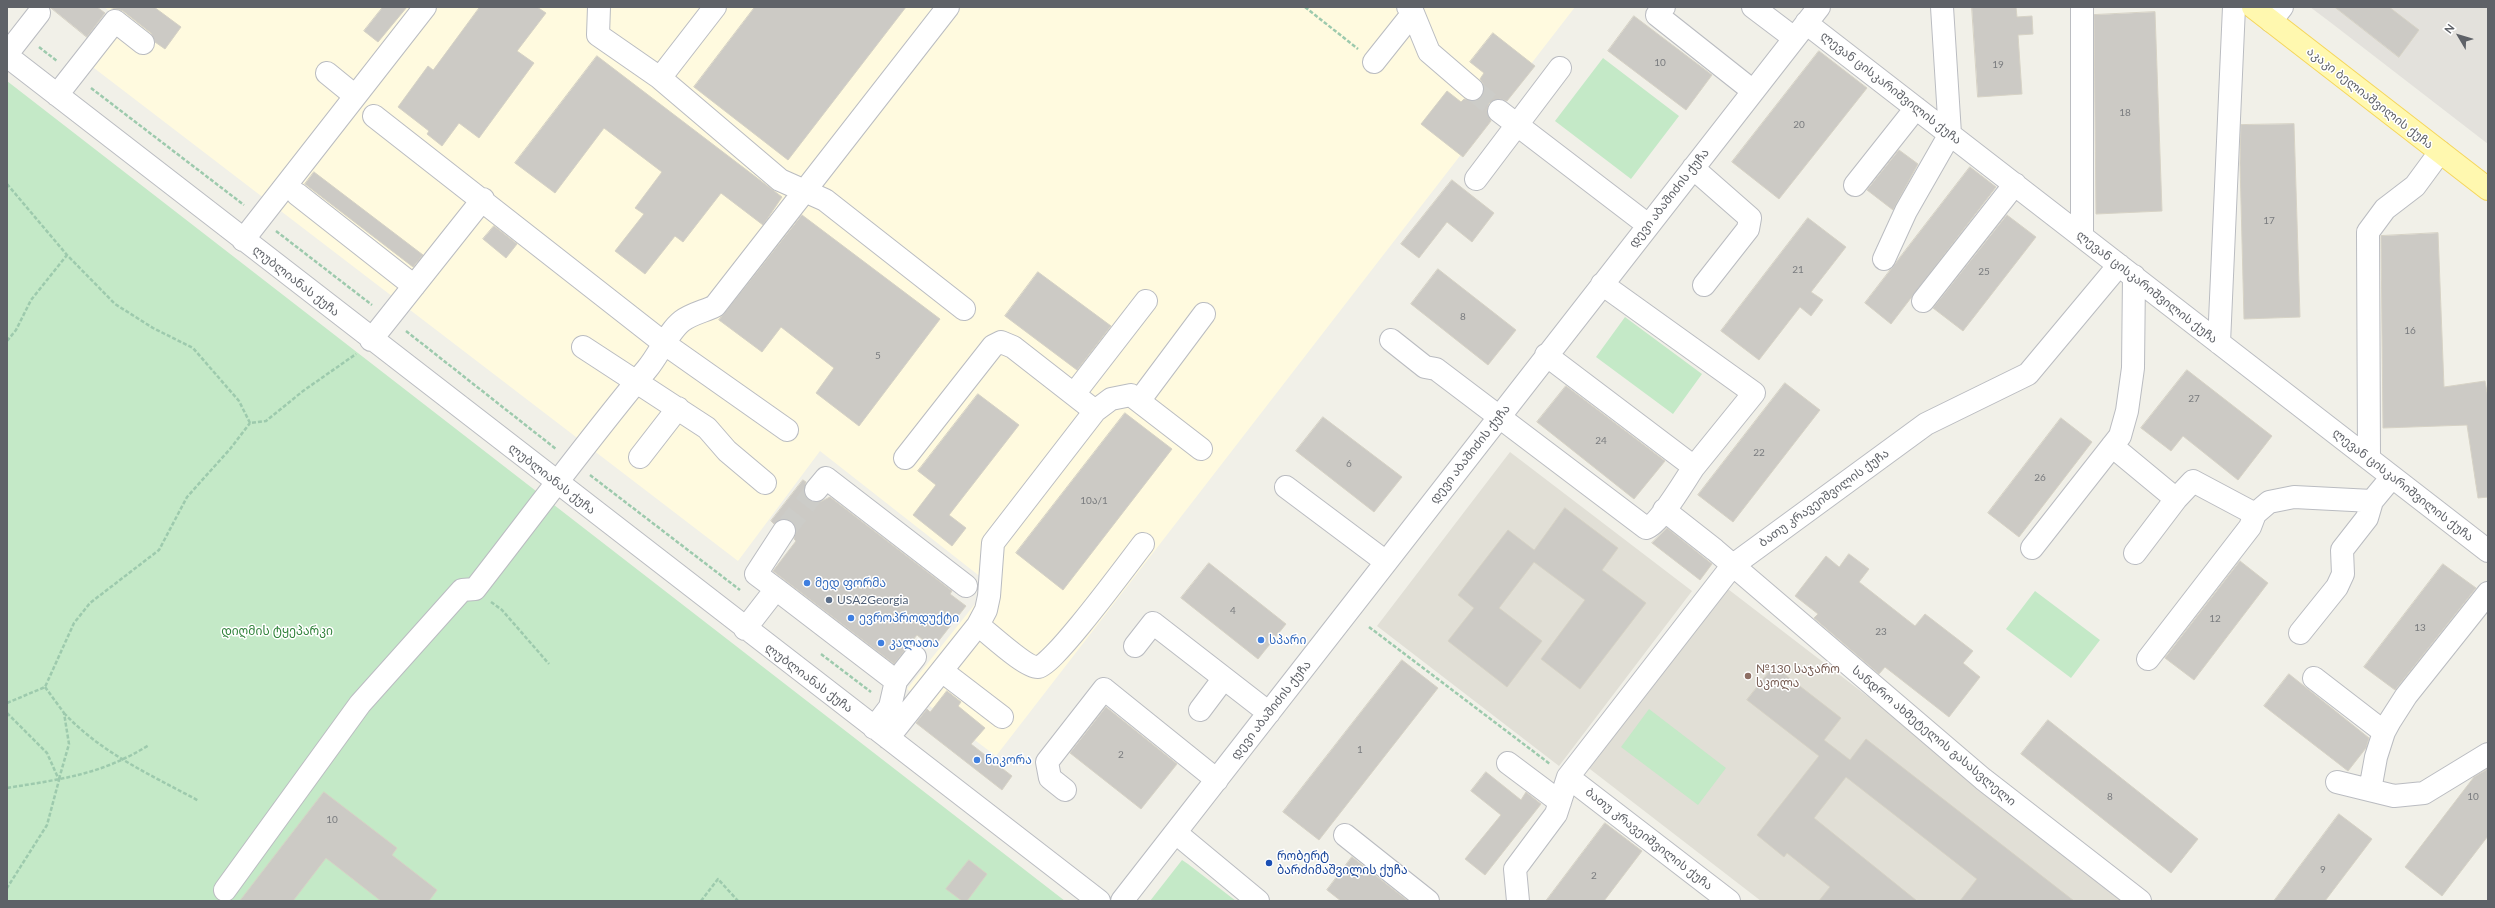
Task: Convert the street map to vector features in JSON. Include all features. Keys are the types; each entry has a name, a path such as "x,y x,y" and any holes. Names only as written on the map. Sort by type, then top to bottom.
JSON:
{"main road":[{"name":"აკაკი ბელიაშვილის ქუჩა","path":"2253,7 2277,14 2440,152 2488,189"}],"street":[{"path":"243,240 354,95 426,7"},
{"path":"599,7 598,35 660,78 780,180 825,200 964,309"},
{"path":"660,78 715,7"},
{"path":"226,890 360,704 462,590 475,589 558,483 598,427 666,344 672,331 683,320 715,306 948,7"},
{"path":"1664,7 1657,15 1753,92"},
{"name":"ლევან ცისკარიშვილის ქუჩა","path":"1753,7 1806,23 2488,551"},
{"path":"1884,259 1906,211 1950,134 1942,7"},
{"path":"2082,7 2082,236"},
{"path":"2219,343 2234,7"},
{"path":"1374,62 1411,10"},
{"path":"1411,10 1428,52 1472,89"},
{"path":"7,55 40,13"},
{"path":"57,95 115,22 143,43"},
{"name":"დევი აბაშიძის ქუჩა","path":"1122,901 1806,23"},
{"name":"ლუბლიანას ქუჩა","path":"7,55 371,340 1099,901"},
{"path":"1476,179 1560,68"},
{"path":"327,73 354,95"},
{"path":"1856,184 1916,108"},
{"path":"1499,111 1648,225"},
{"path":"374,116 483,199 666,344 787,430"},
{"path":"2369,459 2368,232 2385,209 2416,186 2440,152"},
{"path":"1693,168 1750,218 1748,228 1704,285"},
{"path":"1923,300 2015,184"},
{"path":"297,194 414,286"},
{"path":"371,340 483,199"},
{"path":"2032,548 2120,436 2133,368 2126,271"},
{"name":"ბათუ კრავეიშვილის ქუჩა","path":"1518,901 1515,870 1556,814 1568,777 1732,566 1926,424 2028,374 2126,271"},
{"path":"1391,340 1426,367 1436,369 1646,528 1651,527 1694,467 1754,394 1602,284"},
{"path":"1074,394 1146,301"},
{"path":"1139,401 1204,314"},
{"path":"905,458 993,346 1001,342 1013,347 1095,411"},
{"path":"584,347 707,428 727,451 765,483"},
{"path":"1546,355 1694,467"},
{"path":"881,733 942,671 978,626 986,610 989,596 993,543 1095,411 1111,399 1131,395 1201,449"},
{"path":"640,457 678,408"},
{"path":"2112,446 2176,499"},
{"path":"2300,633 2337,587 2343,574 2342,550 2367,518 2372,501 2392,477"},
{"path":"816,490 826,478 966,586"},
{"path":"2135,553 2176,499 2193,481 2255,514"},
{"path":"1286,487 1386,562"},
{"path":"2148,659 2250,527 2255,514 2269,502 2294,497 2372,501"},
{"name":"სანდრო ახმეტელის გასასვლელი","path":"1664,510 1983,779 2140,901"},
{"path":"784,531 756,574 896,680"},
{"path":"978,626 1031,666 1043,666 1072,635 1143,544"},
{"path":"745,629 776,589"},
{"path":"2370,790 2376,757 2384,732 2406,696 2488,593"},
{"path":"1135,646 1153,622 1269,713"},
{"path":"881,733 890,707 896,680 915,657"},
{"path":"942,671 1002,717"},
{"path":"1200,710 1224,678"},
{"path":"2314,678 2384,732"},
{"path":"1065,790 1050,778 1047,762 1104,689 1217,780"},
{"path":"2337,782 2394,796 2424,793 2488,754"},
{"path":"1508,763 1560,802"},
{"name":"ბათუ კრავეიშვილის ქუჩა","path":"1568,777 1719,898"},
{"path":"1176,832 1258,901"},
{"path":"1345,835 1428,901"}],"path":[{"path":"1305,7 1374,62"},
{"path":"22,35 762,607"},
{"path":"7,184 67,255 115,304 153,328 193,348 239,401 250,423"},
{"path":"7,341 16,330 31,300 67,255"},
{"path":"7,703 44,688 74,623 90,602 159,550 187,497 230,450 250,423 266,422 303,391 360,351 371,340"},
{"path":"475,589 502,610 549,664"},
{"path":"1369,627 1568,777"},
{"path":"817,650 890,707"},
{"path":"44,688 81,731 124,761 199,801"},
{"path":"7,888 48,825 68,744 64,713"},
{"path":"7,714 47,752 59,780"},
{"path":"7,788 59,780 106,768 124,761 149,745"},
{"path":"701,901 718,879 738,901"}],"shaded area":[{"path":"104,7 1575,7 996,756 907,689 979,599 982,578 820,451 738,561 77,55 112,13"},
{"path":"2310,7 2488,7 2488,144 2330,22"},
{"path":"1510,452 1692,591 1559,766 1377,626"},
{"name":"№130 საჯარო სკოლა","path":"1724,586 2134,901 1761,901 1586,766"}],"green space":[{"path":"1603,58 1679,116 1631,179 1555,121"},
{"name":"დიღმის ტყეპარკი","path":"7,81 1065,901 7,901"},
{"path":"1625,317 1702,374 1673,414 1596,357"},
{"path":"2035,591 2100,640 2071,678 2006,629"},
{"path":"1649,709 1726,768 1698,805 1621,747"},
{"path":"1182,860 1188,864 1236,901 1150,901"}],"building":[{"path":"50,7 97,7 105,13 87,37"},
{"path":"109,7 154,7 181,27 165,49 155,42 151,33 123,11"},
{"path":"383,7 407,7 378,42 364,31"},
{"path":"480,7 537,7 546,13 517,51 534,63 479,138 459,123 442,146 427,134 429,131 398,107 428,66 433,70"},
{"path":"755,7 906,7 788,160 694,87"},
{"path":"1972,7 2016,7 2017,17 2032,16 2033,34 2018,35 2022,94 1978,97"},
{"path":"2335,7 2389,7 2419,30 2399,57"},
{"path":"2155,12 2162,211 2096,214 2094,15"},
{"path":"1634,16 1712,75 1686,110 1608,51"},
{"path":"1493,33 1535,66 1507,101 1500,99 1489,103 1487,110 1491,121 1463,157 1421,124 1447,91 1461,102 1464,99 1476,101 1482,97 1484,85 1480,79 1484,73 1470,62"},
{"path":"1819,51 1867,88 1779,199 1732,162"},
{"path":"597,56 782,197 763,225 721,193 683,242 675,236 645,274 615,251 644,214 635,208 662,172 604,128 555,193 515,163"},
{"path":"2294,124 2300,317 2244,319 2240,163 2241,125"},
{"path":"1899,150 1918,164 1893,210 1867,190"},
{"path":"1970,167 1996,187 1891,324 1865,303"},
{"path":"314,172 423,255 413,267 305,184"},
{"path":"1452,180 1494,213 1472,242 1447,222 1419,258 1401,244"},
{"path":"802,215 940,319 859,426 816,393 834,368 781,327 762,352 719,320"},
{"path":"2007,215 2036,237 1963,331 1933,308"},
{"path":"1808,218 1846,247 1811,292 1823,300 1811,316 1800,307 1759,360 1721,331"},
{"path":"494,226 517,244 506,258 483,239"},
{"path":"2438,233 2444,387 2485,381 2488,398 2488,497 2478,498 2467,425 2383,428 2381,236"},
{"path":"1438,269 1516,330 1488,365 1411,304"},
{"path":"1038,272 1111,326 1077,370 1005,316"},
{"path":"2187,370 2272,436 2238,480 2183,436 2171,451 2141,428"},
{"path":"1785,383 1820,410 1733,522 1698,495"},
{"path":"1566,386 1665,461 1634,499 1537,422"},
{"path":"978,394 1019,425 949,515 966,528 952,546 913,515 936,485 918,471"},
{"path":"1125,413 1172,449 1063,590 1016,553"},
{"path":"1323,417 1402,477 1374,512 1296,451"},
{"path":"2061,418 2092,442 2019,537 1988,513"},
{"path":"803,480 806,482 804,494 808,500 820,502 830,497 952,591 950,594 966,606 933,648 917,635 894,664 773,571 796,541 794,539 796,531 790,520 784,519 774,524 771,521"},
{"path":"1565,508 1618,548 1602,570 1646,603 1580,689 1541,659 1585,600 1534,562 1499,608 1542,641 1507,687 1448,641 1474,608 1458,595 1508,530 1534,550"},
{"path":"1667,528 1712,564 1700,580 1652,543"},
{"path":"1849,554 1869,569 1859,582 1915,626 1925,614 1973,651 1963,663 1980,677 1949,717 1885,667 1879,674 1814,618 1818,614 1795,596 1826,556 1839,567"},
{"path":"2240,561 2268,583 2194,680 2165,658"},
{"path":"1209,563 1286,624 1258,659 1181,598"},
{"path":"2443,564 2476,588 2395,690 2364,667"},
{"path":"1402,660 1438,688 1319,840 1283,812"},
{"path":"1774,666 1841,718 1824,740 1850,760 1866,739 2074,901 1960,901 1977,879 1846,777 1814,818 1917,901 1819,901 1830,887 1787,853 1784,857 1757,835 1819,756 1747,700"},
{"path":"2289,674 2369,738 2366,748 2348,771 2264,706"},
{"name":"ნიკორა","path":"947,691 961,702 958,706 985,728 971,744 1012,776 1002,790 916,723 927,709 930,712"},
{"path":"1106,707 1177,764 1141,809 1070,753"},
{"path":"2048,720 2198,839 2171,873 2021,754"},
{"path":"2488,769 2488,836 2442,896 2405,867 2474,777"},
{"path":"1486,772 1521,800 1526,792 1541,804 1485,875 1465,859 1501,815 1471,791"},
{"path":"324,792 397,848 392,855 437,890 429,901 381,901 326,858 293,901 240,901"},
{"path":"2339,814 2372,839 2325,901 2274,901"},
{"path":"1605,823 1642,851 1604,901 1546,901"},
{"path":"1352,857 1408,901 1341,901 1327,890"},
{"path":"969,860 987,874 967,901 962,901 946,889"}],"tunnel":[{"path":"1472,89 1499,111"},
{"path":"784,531 816,490"}],"place":[{"name":"მედ ფორმა","path":"807,583"},
{"name":"USA2Georgia","path":"829,600"},
{"name":"ევროპროდუქტი","path":"851,618"},
{"name":"სპარი","path":"1261,640"},
{"name":"კალათა","path":"881,643"},
{"name":"№130 საჯარო სკოლა","path":"1748,676"},
{"name":"ნიკორა","path":"977,760"},
{"name":"რობერტ ბარძიმაშვილის ქუჩა","path":"1269,863"}]}
